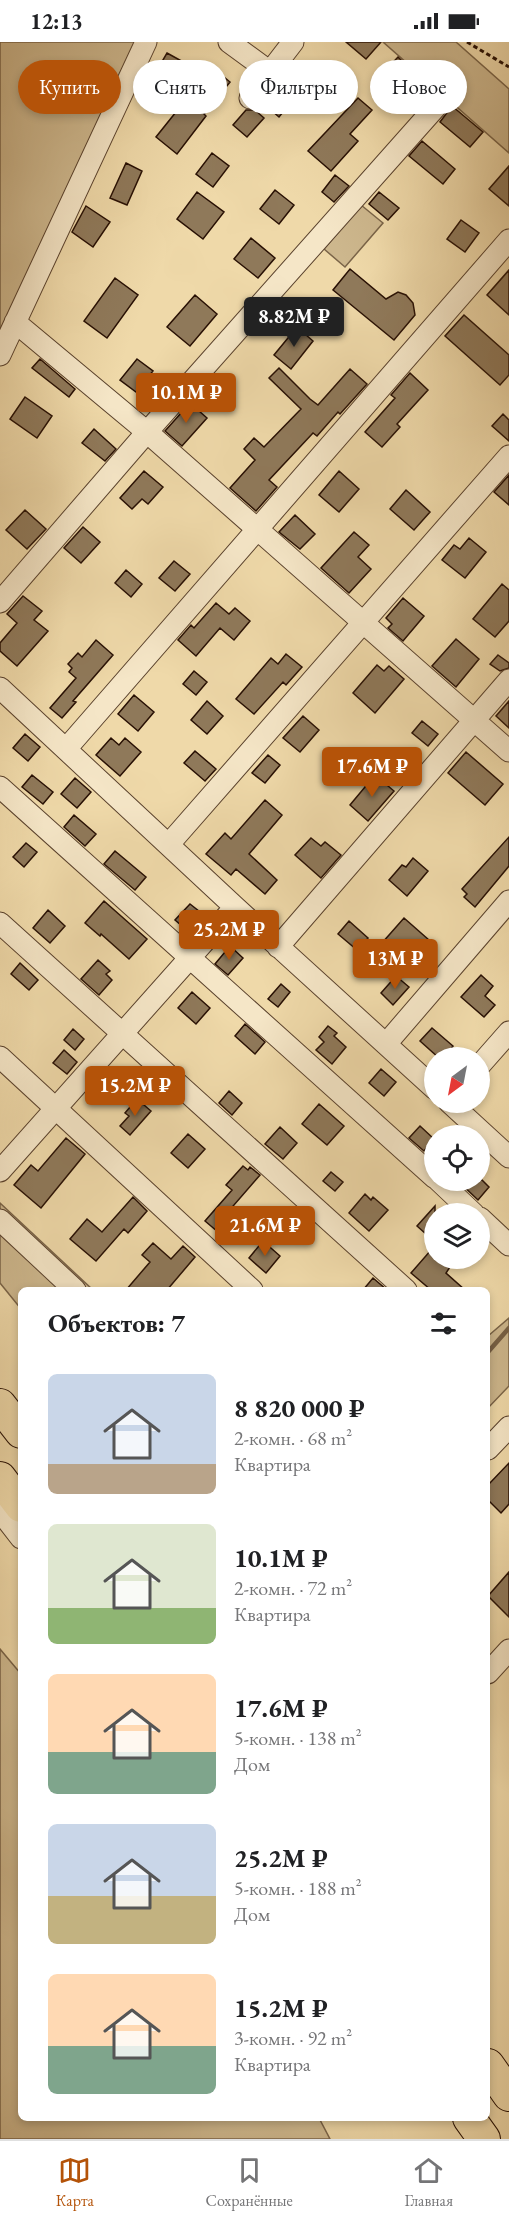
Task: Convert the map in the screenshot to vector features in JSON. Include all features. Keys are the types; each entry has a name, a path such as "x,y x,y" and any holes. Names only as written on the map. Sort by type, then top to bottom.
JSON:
{"highway":[{"path":"0,1405 18,1428"},
{"path":"0,1478 18,1502"},
{"path":"490,2068 509,2095"},
{"path":"471,2121 484,2139"}],"street":[{"path":"0,355 146,42"},
{"path":"229,42 254,60"},
{"path":"279,60 293,42"},
{"path":"0,602 147,432 429,114"},
{"path":"66,749 509,240"},
{"path":"15,322 147,432 509,751"},
{"path":"169,844 509,456"},
{"path":"278,947 509,680"},
{"path":"0,688 235,908 424,1079"},
{"path":"0,787 424,1168"},
{"path":"386,1044 509,901"},
{"path":"0,1171 235,908"},
{"path":"0,923 403,1287"},
{"path":"490,1054 509,1032"},
{"path":"0,1057 249,1287"},
{"path":"461,1113 509,1157"},
{"path":"449,1191 462,1203"},
{"path":"0,1220 72,1287"},
{"path":"490,1227 509,1245"},
{"path":"490,1447 509,1427"},
{"path":"0,1511 18,1534"},
{"path":"490,1671 509,1650"}],"path":[{"path":"467,42 509,67"}],"shaded area":[{"path":"0,42 137,42 121,76 121,60 18,60 18,114 103,114 0,332"},
{"path":"383,42 456,42 509,89 509,153 465,114 467,114 467,60 403,60"},
{"path":"361,205 383,223 345,267 324,249"},
{"path":"0,1203 90,1287 18,1287 18,1305 0,1283"},
{"path":"509,1318 509,1386 490,1406 490,1334"},
{"path":"0,1649 18,1670 18,2121 321,2121 330,2139 0,2139"}],"building":[{"path":"346,42 381,42 366,59"},
{"path":"167,53 180,60 163,60"},
{"path":"358,98 370,108 370,112 350,134 358,141 331,171 308,151 343,114 358,114"},
{"path":"174,114 204,114 206,116 177,154 156,137"},
{"path":"243,114 260,114 264,118 247,137 233,125"},
{"path":"446,114 462,114 483,132 470,147 440,122"},
{"path":"422,141 455,169 443,184 409,156"},
{"path":"212,153 229,166 213,187 196,174"},
{"path":"126,163 142,171 127,205 110,198"},
{"path":"509,166 509,206 489,189"},
{"path":"335,175 349,186 334,202 322,192"},
{"path":"275,190 294,205 279,224 260,209"},
{"path":"197,192 224,212 203,239 177,219"},
{"path":"379,192 399,208 388,220 369,204"},
{"path":"86,206 110,222 93,247 72,232"},
{"path":"461,220 479,233 465,252 447,239"},
{"path":"251,238 275,258 258,278 234,259"},
{"path":"350,269 386,299 398,292 406,295 413,303 415,315 394,340 333,290"},
{"path":"509,270 509,315 487,295"},
{"path":"115,278 138,295 107,338 84,321"},
{"path":"195,295 217,314 190,346 167,327"},
{"path":"464,315 509,355 509,375 500,385 445,336"},
{"path":"297,327 313,341 291,369 274,355"},
{"path":"40,359 75,389 69,397 32,368"},
{"path":"137,359 153,371 136,392 120,380"},
{"path":"279,368 318,405 350,369 367,384 317,436 313,433 269,480 277,487 256,511 230,488 255,460 244,449 254,438 264,447 301,409 269,378"},
{"path":"410,373 428,390 397,424 400,427 382,447 365,432 395,398 391,395"},
{"path":"25,397 52,416 37,438 10,419"},
{"path":"190,403 207,418 182,446 165,431"},
{"path":"503,414 509,420 509,441 492,426"},
{"path":"94,429 116,449 105,461 82,443"},
{"path":"144,471 163,487 148,504 142,499 132,509 120,498"},
{"path":"339,471 359,489 339,512 319,495"},
{"path":"509,475 509,505 494,492"},
{"path":"406,490 430,512 414,530 390,509"},
{"path":"25,510 46,529 27,549 6,530"},
{"path":"295,515 315,534 300,549 279,532"},
{"path":"83,527 100,542 81,563 64,548"},
{"path":"354,532 369,545 358,557 371,569 349,593 321,568"},
{"path":"469,538 486,552 465,578 442,560 454,545 460,549"},
{"path":"174,561 190,574 175,591 159,578"},
{"path":"126,570 142,584 131,597 115,583"},
{"path":"502,584 509,590 509,621 495,637 473,619"},
{"path":"23,596 42,611 34,620 48,631 17,666 0,651 0,643 17,623 7,614"},
{"path":"403,598 424,616 403,641 388,628 392,624 386,618"},
{"path":"216,603 229,614 235,608 250,621 234,640 220,628 196,656 178,640 191,625 194,628"},
{"path":"456,639 479,659 456,687 432,666"},
{"path":"96,640 113,655 73,701 76,702 62,718 50,708 76,678 69,672 72,668 68,664 78,653 82,657"},
{"path":"286,654 302,667 286,685 283,682 254,714 236,699 271,658 278,664"},
{"path":"498,655 509,663 509,668 500,671 490,664"},
{"path":"377,665 384,671 389,666 404,679 375,713 353,693"},
{"path":"194,671 207,682 196,695 183,684"},
{"path":"134,695 154,712 138,731 118,714"},
{"path":"207,701 223,716 207,734 191,720"},
{"path":"509,701 509,728 496,716"},
{"path":"303,716 319,730 300,752 283,738"},
{"path":"422,721 438,734 428,746 412,733"},
{"path":"25,734 40,747 28,761 13,748"},
{"path":"111,738 119,745 125,738 141,752 120,776 96,755"},
{"path":"195,751 216,769 205,781 184,763"},
{"path":"466,752 503,784 485,805 448,773"},
{"path":"268,755 280,765 265,783 252,773"},
{"path":"32,775 53,792 43,804 22,787"},
{"path":"375,775 394,791 368,821 350,805"},
{"path":"75,778 91,792 77,808 61,794"},
{"path":"265,800 282,815 249,854 277,880 265,894 236,869 231,875 206,854 225,833 231,839"},
{"path":"74,815 96,834 85,846 64,827"},
{"path":"509,837 509,866 475,907 464,897 467,894 462,889"},
{"path":"311,838 321,846 325,842 341,855 321,878 295,855"},
{"path":"26,843 37,852 24,867 13,857"},
{"path":"115,851 146,877 135,890 104,864"},
{"path":"413,858 428,871 407,896 389,880 402,865 406,867"},
{"path":"104,901 147,939 129,959 85,923"},
{"path":"190,904 204,915 189,932 175,920"},
{"path":"48,910 65,926 50,943 33,928"},
{"path":"404,918 429,940 408,965 382,943"},
{"path":"349,921 368,938 357,950 338,934"},
{"path":"230,946 243,958 228,975 215,964"},
{"path":"98,960 110,971 106,974 112,980 99,995 81,979"},
{"path":"20,963 38,980 29,990 11,974"},
{"path":"481,975 493,986 485,996 495,1005 484,1017 461,997"},
{"path":"396,976 409,987 393,1005 381,993"},
{"path":"281,984 290,992 278,1007 268,999"},
{"path":"192,992 210,1008 196,1024 178,1008"},
{"path":"245,1024 265,1042 255,1054 235,1036"},
{"path":"328,1026 337,1033 334,1036 346,1047 332,1064 316,1050 324,1042 319,1037"},
{"path":"432,1028 453,1046 427,1047 420,1041"},
{"path":"73,1029 84,1039 75,1050 64,1040"},
{"path":"64,1050 77,1062 67,1074 53,1063"},
{"path":"381,1069 396,1082 384,1096 369,1083"},
{"path":"229,1091 242,1103 232,1115 219,1103"},
{"path":"137,1099 151,1111 130,1135 120,1126 129,1116 125,1113"},
{"path":"319,1104 344,1126 327,1145 302,1124"},
{"path":"420,1126 424,1130 424,1151 409,1138"},
{"path":"280,1127 297,1143 283,1159 265,1144"},
{"path":"188,1134 205,1149 188,1168 171,1153"},
{"path":"66,1138 85,1154 41,1208 14,1185 31,1165 38,1171"},
{"path":"243,1166 248,1170 250,1167 260,1175 227,1213 232,1216 218,1232 205,1221 232,1190 226,1185"},
{"path":"331,1172 343,1182 335,1191 323,1181"},
{"path":"469,1191 486,1191 478,1200"},
{"path":"365,1194 371,1200 373,1197 388,1210 369,1231 349,1213"},
{"path":"133,1197 147,1211 128,1233 124,1229 96,1261 70,1239 87,1219 102,1232"},
{"path":"424,1218 424,1232 417,1226"},
{"path":"263,1241 280,1256 266,1273 249,1258"},
{"path":"153,1243 171,1259 183,1246 195,1257 170,1287 129,1287 150,1262 142,1255"},
{"path":"424,1258 424,1269 449,1269 446,1273 462,1287 427,1287 411,1273"},
{"path":"373,1278 384,1287 366,1287"},
{"path":"509,1463 509,1504 501,1513 490,1502 490,1483"},
{"path":"509,1572 509,1617 490,1598 490,1594"}],"waterway":[{"path":"490,1350 509,1328"}]}
